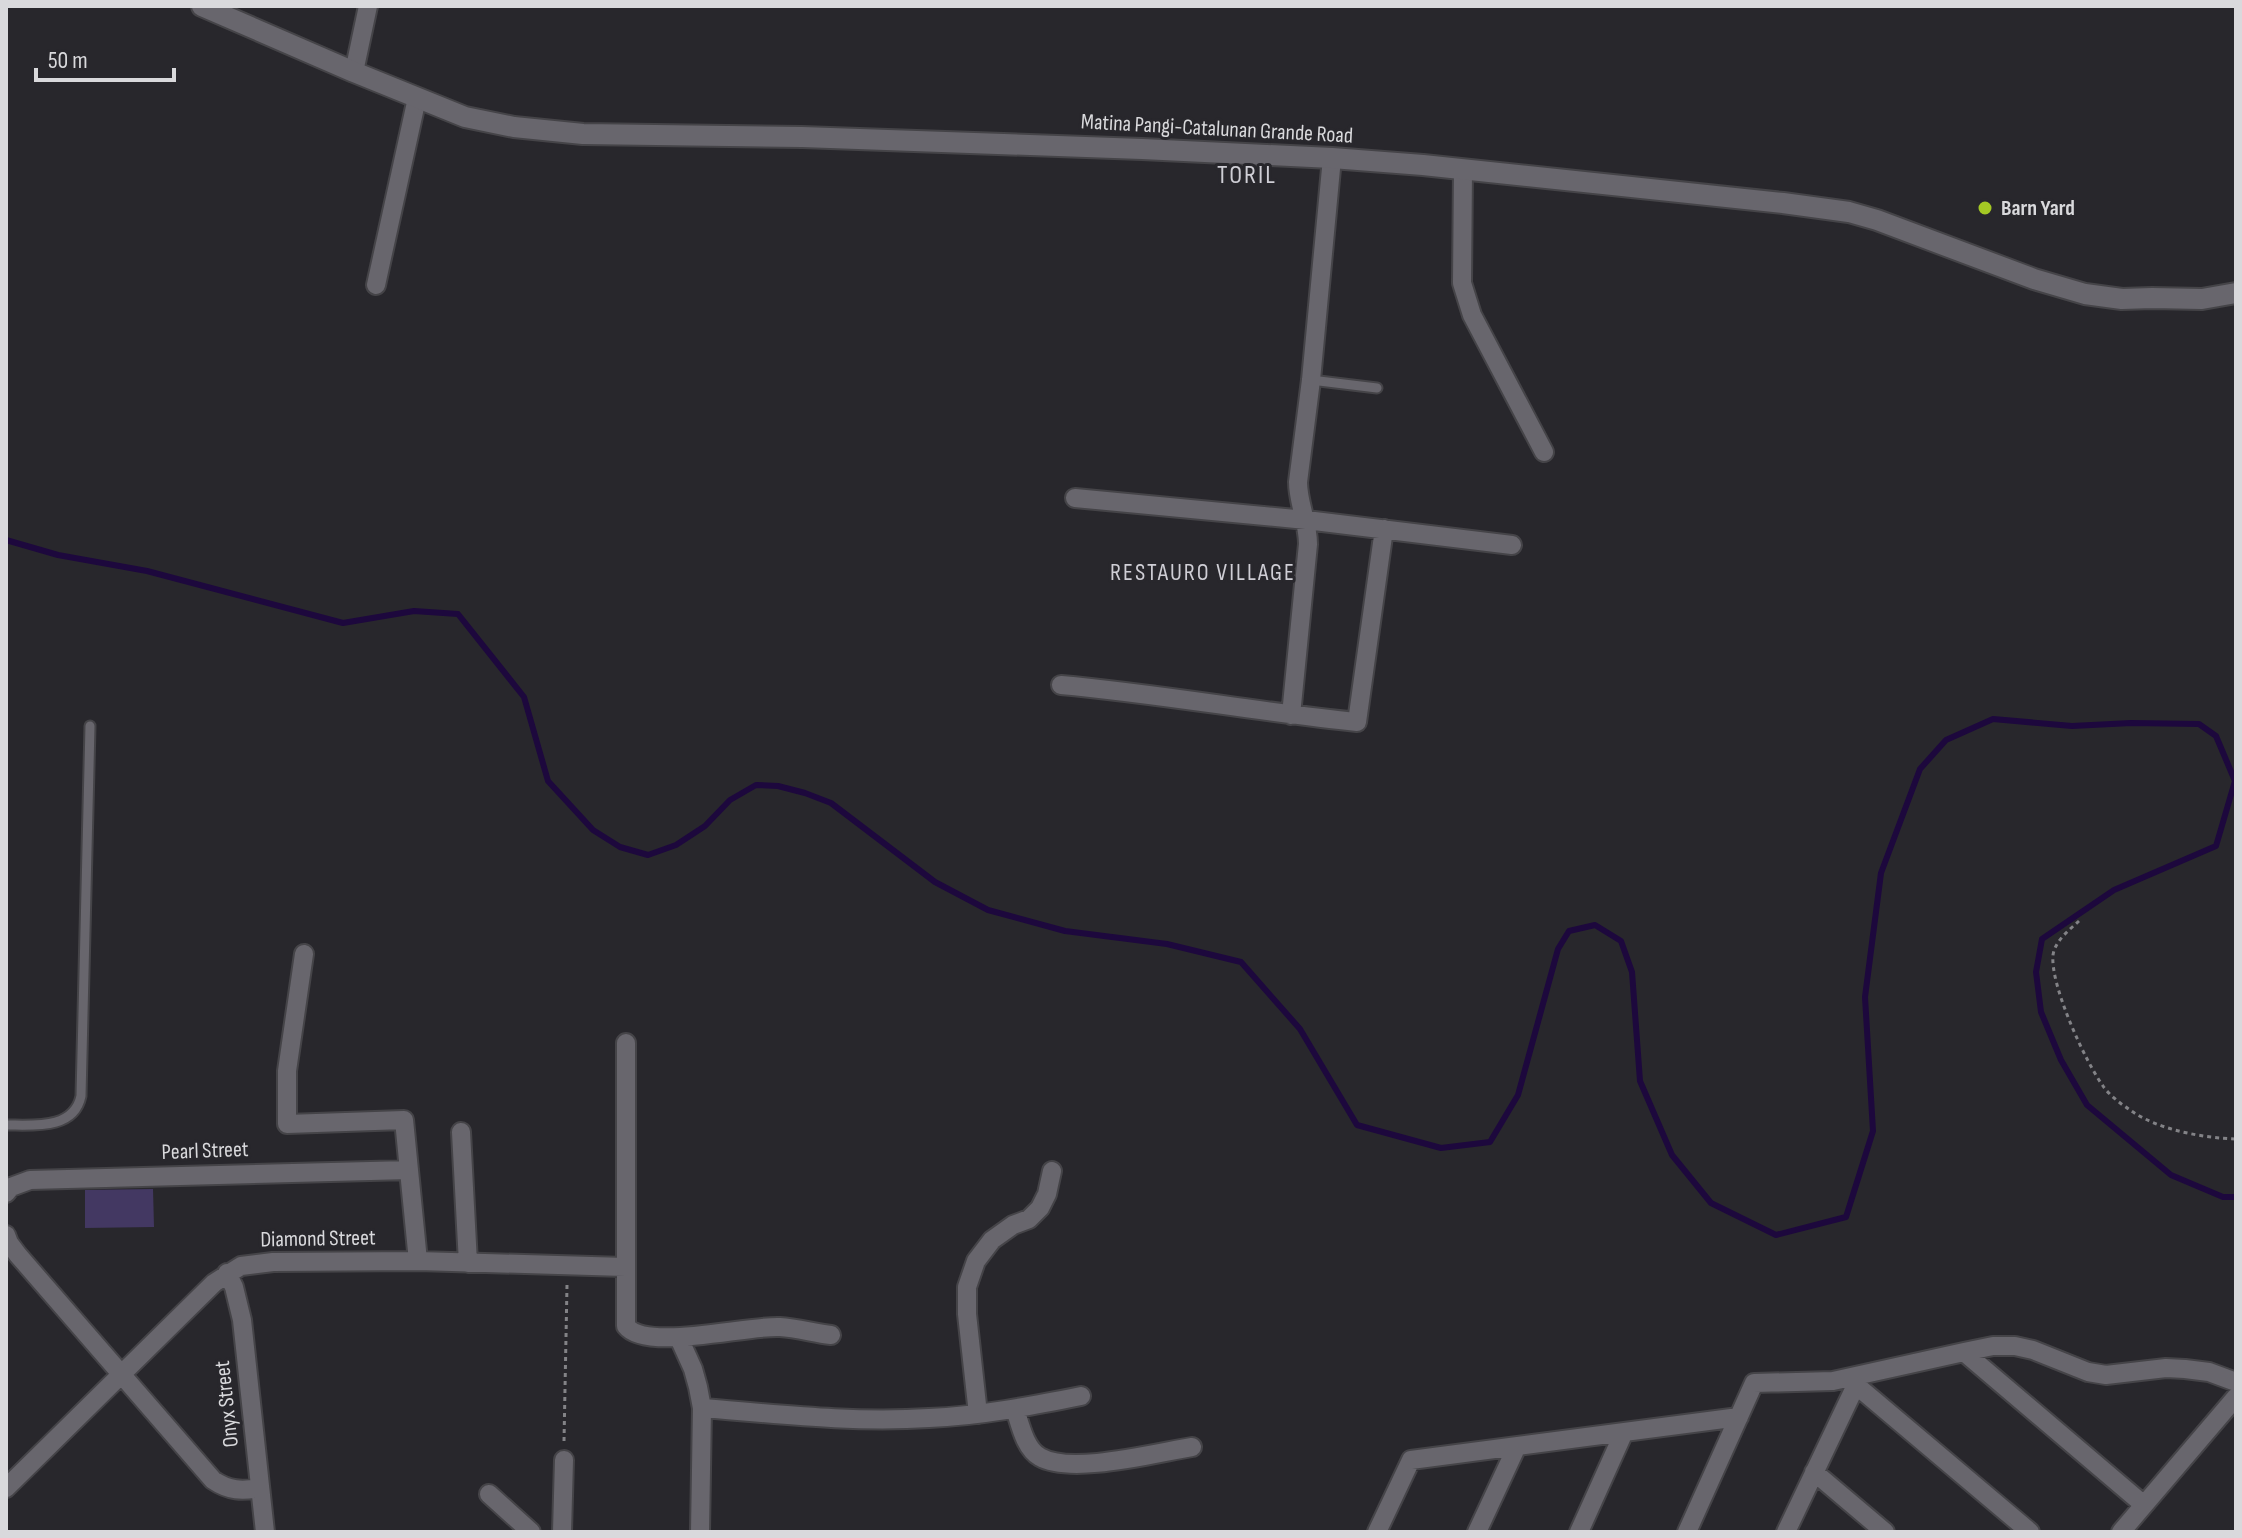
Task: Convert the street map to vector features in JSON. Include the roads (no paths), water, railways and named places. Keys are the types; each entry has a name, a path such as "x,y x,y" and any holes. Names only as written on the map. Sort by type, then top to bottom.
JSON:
{"street":[{"name":"Matina Pangi-Catalunan Grande Road","path":"202,6 465,117 514,127 555,132 1010,143 1332,158 1463,170 1849,212 2034,279 2085,294 2122,299 2202,299 2236,293"},
{"path":"354,72 368,6"},
{"path":"376,285 417,98"},
{"path":"1291,715 1308,544 1298,482 1332,158"},
{"path":"1463,170 1462,283 1472,315 1544,452"},
{"path":"1075,498 1306,520 1512,545"},
{"path":"1061,685 1357,722 1384,529"},
{"path":"304,954 287,1071 287,1124 404,1120 418,1261"},
{"path":"626,1043 624,1320 630,1332 679,1338 755,1327 781,1327 831,1335"},
{"path":"461,1132 468,1263"},
{"name":"Pearl Street","path":"6,1193 19,1183 30,1180 409,1170"},
{"path":"978,1414 967,1287 976,1261 992,1240 1013,1225 1029,1219 1040,1208 1052,1171"},
{"path":"6,1235 18,1255 213,1480 235,1490 260,1488"},
{"name":"Diamond Street","path":"6,1488 204,1293 227,1273 241,1266 256,1263 418,1261 625,1267"},
{"name":"Onyx Street","path":"227,1273 234,1287 242,1320 265,1532"},
{"path":"679,1338 693,1369 702,1408 700,1532"},
{"path":"1687,1532 1754,1383 1854,1381 1993,1346 2033,1350 2097,1374 2122,1375 2175,1369 2209,1372 2236,1382"},
{"path":"1964,1352 2144,1505"},
{"path":"1786,1532 1854,1381"},
{"path":"1854,1381 2030,1532"},
{"path":"702,1408 829,1419 888,1420 978,1414 1081,1396"},
{"path":"2121,1532 2236,1397"},
{"path":"1015,1409 1025,1439 1037,1457 1059,1464 1114,1460 1192,1447"},
{"path":"1377,1532 1411,1460 1739,1417"},
{"path":"1579,1532 1624,1432"},
{"path":"1477,1532 1517,1446"},
{"path":"562,1532 564,1460"},
{"path":"1814,1472 1885,1532"},
{"path":"489,1494 531,1532"}],"lane":[{"path":"1311,380 1377,388"},
{"path":"6,1125 58,1122 71,1116 79,1107 90,726"}],"waterway":[{"path":"6,540 58,555 147,571 343,623 414,611 458,614 524,697 548,781 593,830 620,847 648,855 676,845 705,826 730,800 756,785 778,786 805,793 831,803 935,882 988,910 1065,931 1167,944 1241,962 1300,1029 1357,1125 1441,1148 1490,1142 1518,1095 1558,949 1569,931 1595,925 1621,941 1632,972 1640,1081 1672,1155 1711,1203 1776,1235 1846,1217 1873,1131 1865,997 1881,873 1920,769 1946,740 1993,719 2072,726 2199,724 2216,736 2235,781 2216,846 2114,890 2042,939 2036,972 2041,1012 2061,1060 2087,1105 2171,1175 2223,1197 2236,1197"}],"place":[{"name":"Barn Yard","path":"1985,208"}],"district":[{"name":"TORIL","path":"1247,175"},
{"name":"RESTAURO VILLAGE","path":"1203,572"}]}
